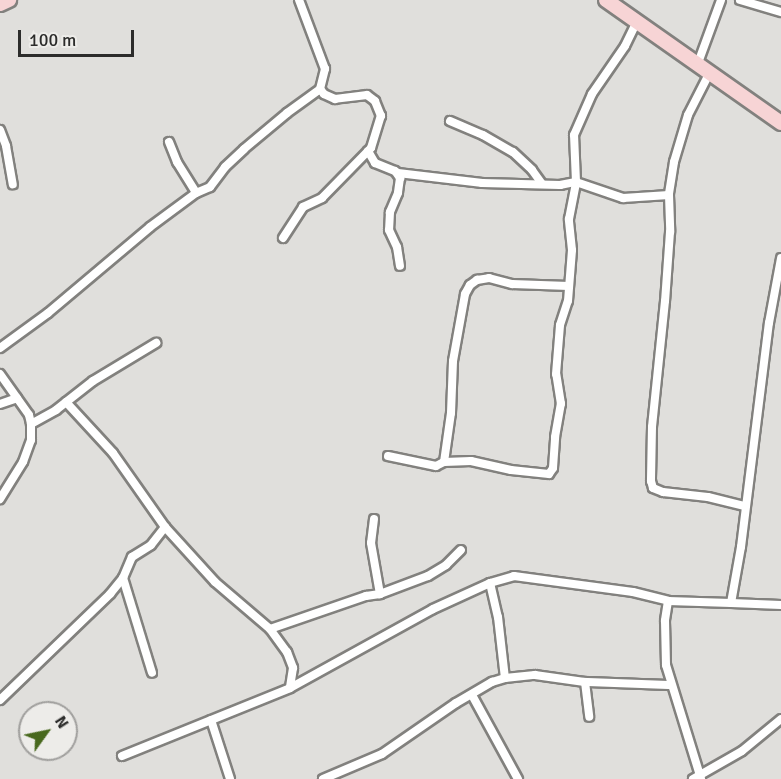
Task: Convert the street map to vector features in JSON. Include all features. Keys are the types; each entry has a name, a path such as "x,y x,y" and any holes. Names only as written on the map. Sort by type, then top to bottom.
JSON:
{"main road":[{"path":"0,4 9,0"},
{"path":"606,0 781,123"}],"street":[{"path":"0,348 48,313 136,238 196,193 210,187 225,167 244,149 320,89 325,69 299,0"},
{"path":"698,63 721,0"},
{"path":"740,0 781,12"},
{"path":"388,456 436,466 444,462 471,461 511,470 549,474 553,468 561,404 556,374 560,325 569,286 572,250 569,219 576,182 573,148 577,124 604,72 625,46 637,21"},
{"path":"710,72 688,115 674,162 669,195 667,278 652,427 651,481 653,488 663,492 708,497 745,506"},
{"path":"283,238 303,207 322,198 368,151 381,116 375,101 367,95 360,94 335,99 324,94 320,89"},
{"path":"450,121 506,148 532,170 542,184"},
{"path":"0,130 6,146 13,184"},
{"path":"169,142 177,162 196,193"},
{"path":"368,151 375,163 398,173 482,183 576,182 623,198 669,195"},
{"path":"398,173 400,177 398,193 390,212 389,230 397,247 400,266"},
{"path":"731,603 769,322 781,258"},
{"path":"444,462 451,413 453,361 465,294 470,285 477,280 489,278 512,284 569,286"},
{"path":"31,424 66,402 93,381 156,344"},
{"path":"0,374 29,415 31,424 31,440 23,462 0,499"},
{"path":"0,405 17,398"},
{"path":"66,402 113,453 165,527 215,582 270,629 287,652 293,668 290,688"},
{"path":"374,519 370,543 380,594"},
{"path":"0,700 110,594 123,578 132,557 150,545 165,527"},
{"path":"270,629 366,596 380,594 428,576 446,566 461,550"},
{"path":"122,756 290,688 433,609 490,583 523,576 633,592 668,601 781,605"},
{"path":"123,578 152,673"},
{"path":"490,583 498,617 505,678"},
{"path":"668,601 664,621 665,650 671,685 684,717 698,778 742,752 781,719"},
{"path":"293,668 309,676"},
{"path":"323,779 382,754 492,682 505,678 535,675 585,682 671,685"},
{"path":"585,682 589,717"},
{"path":"472,695 518,779"},
{"path":"211,720 230,779"}]}
